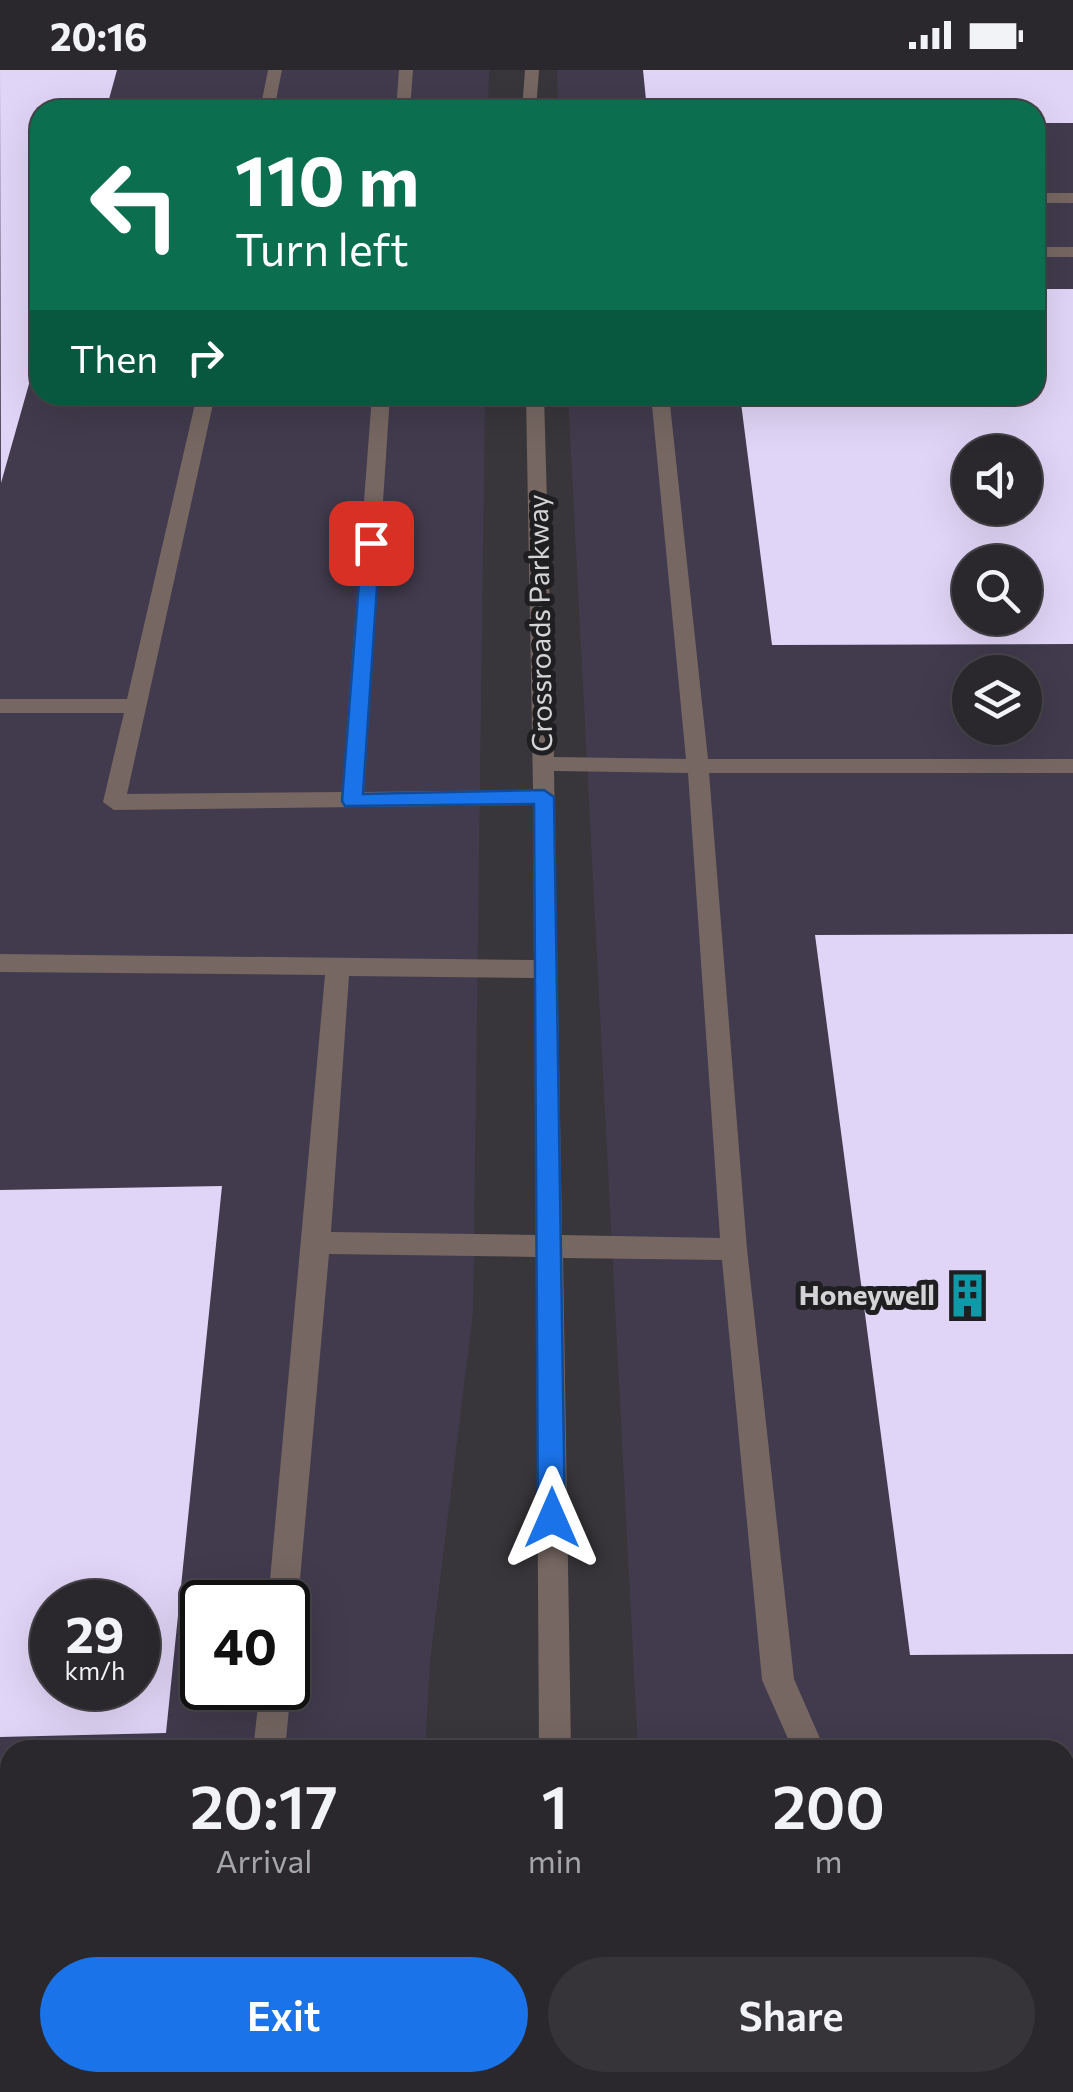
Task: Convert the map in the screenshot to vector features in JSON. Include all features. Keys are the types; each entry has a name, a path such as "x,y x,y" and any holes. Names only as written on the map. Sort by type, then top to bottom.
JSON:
{"street":[{"path":"269,100 275,70"},
{"path":"404,100 406,70"},
{"path":"530,100 532,70"},
{"path":"1045,198 1073,198"},
{"path":"1045,252 1073,252"},
{"path":"204,405 114,802 544,797"},
{"path":"352,801 381,405"},
{"name":"Crossroads Parkway","path":"535,405 544,797 554,1740"},
{"path":"661,405 698,766 734,1250 778,1680 805,1740"},
{"path":"0,706 135,706"},
{"path":"543,764 1073,766"},
{"path":"0,963 546,969"},
{"path":"285,1580 338,966"},
{"path":"317,1244 734,1250"},
{"path":"270,1740 273,1710"}],"shaded area":[{"path":"0,70 489,70 488,100 30,100 30,405 485,405 473,1312 430,1661 426,1740 0,1740"},
{"path":"557,70 1073,70 1073,1740 637,1740 569,405 1045,405 1045,100 558,100"}],"building":[{"path":"0,70 117,70 109,100 30,100 30,380 1,483"},
{"path":"643,70 1073,70 1073,123 1045,123 1045,100 646,100"},
{"path":"1045,289 1073,289 1073,644 772,645 741,405 1045,405"},
{"name":"Honeywell","path":"1073,934 1073,1654 910,1655 815,935"},
{"path":"222,1186 166,1733 0,1737 0,1190"}],"place":[{"name":"Honeywell","path":"968,1295"}],"route":[{"path":"371,543 352,801 544,797 552,1518"}]}
